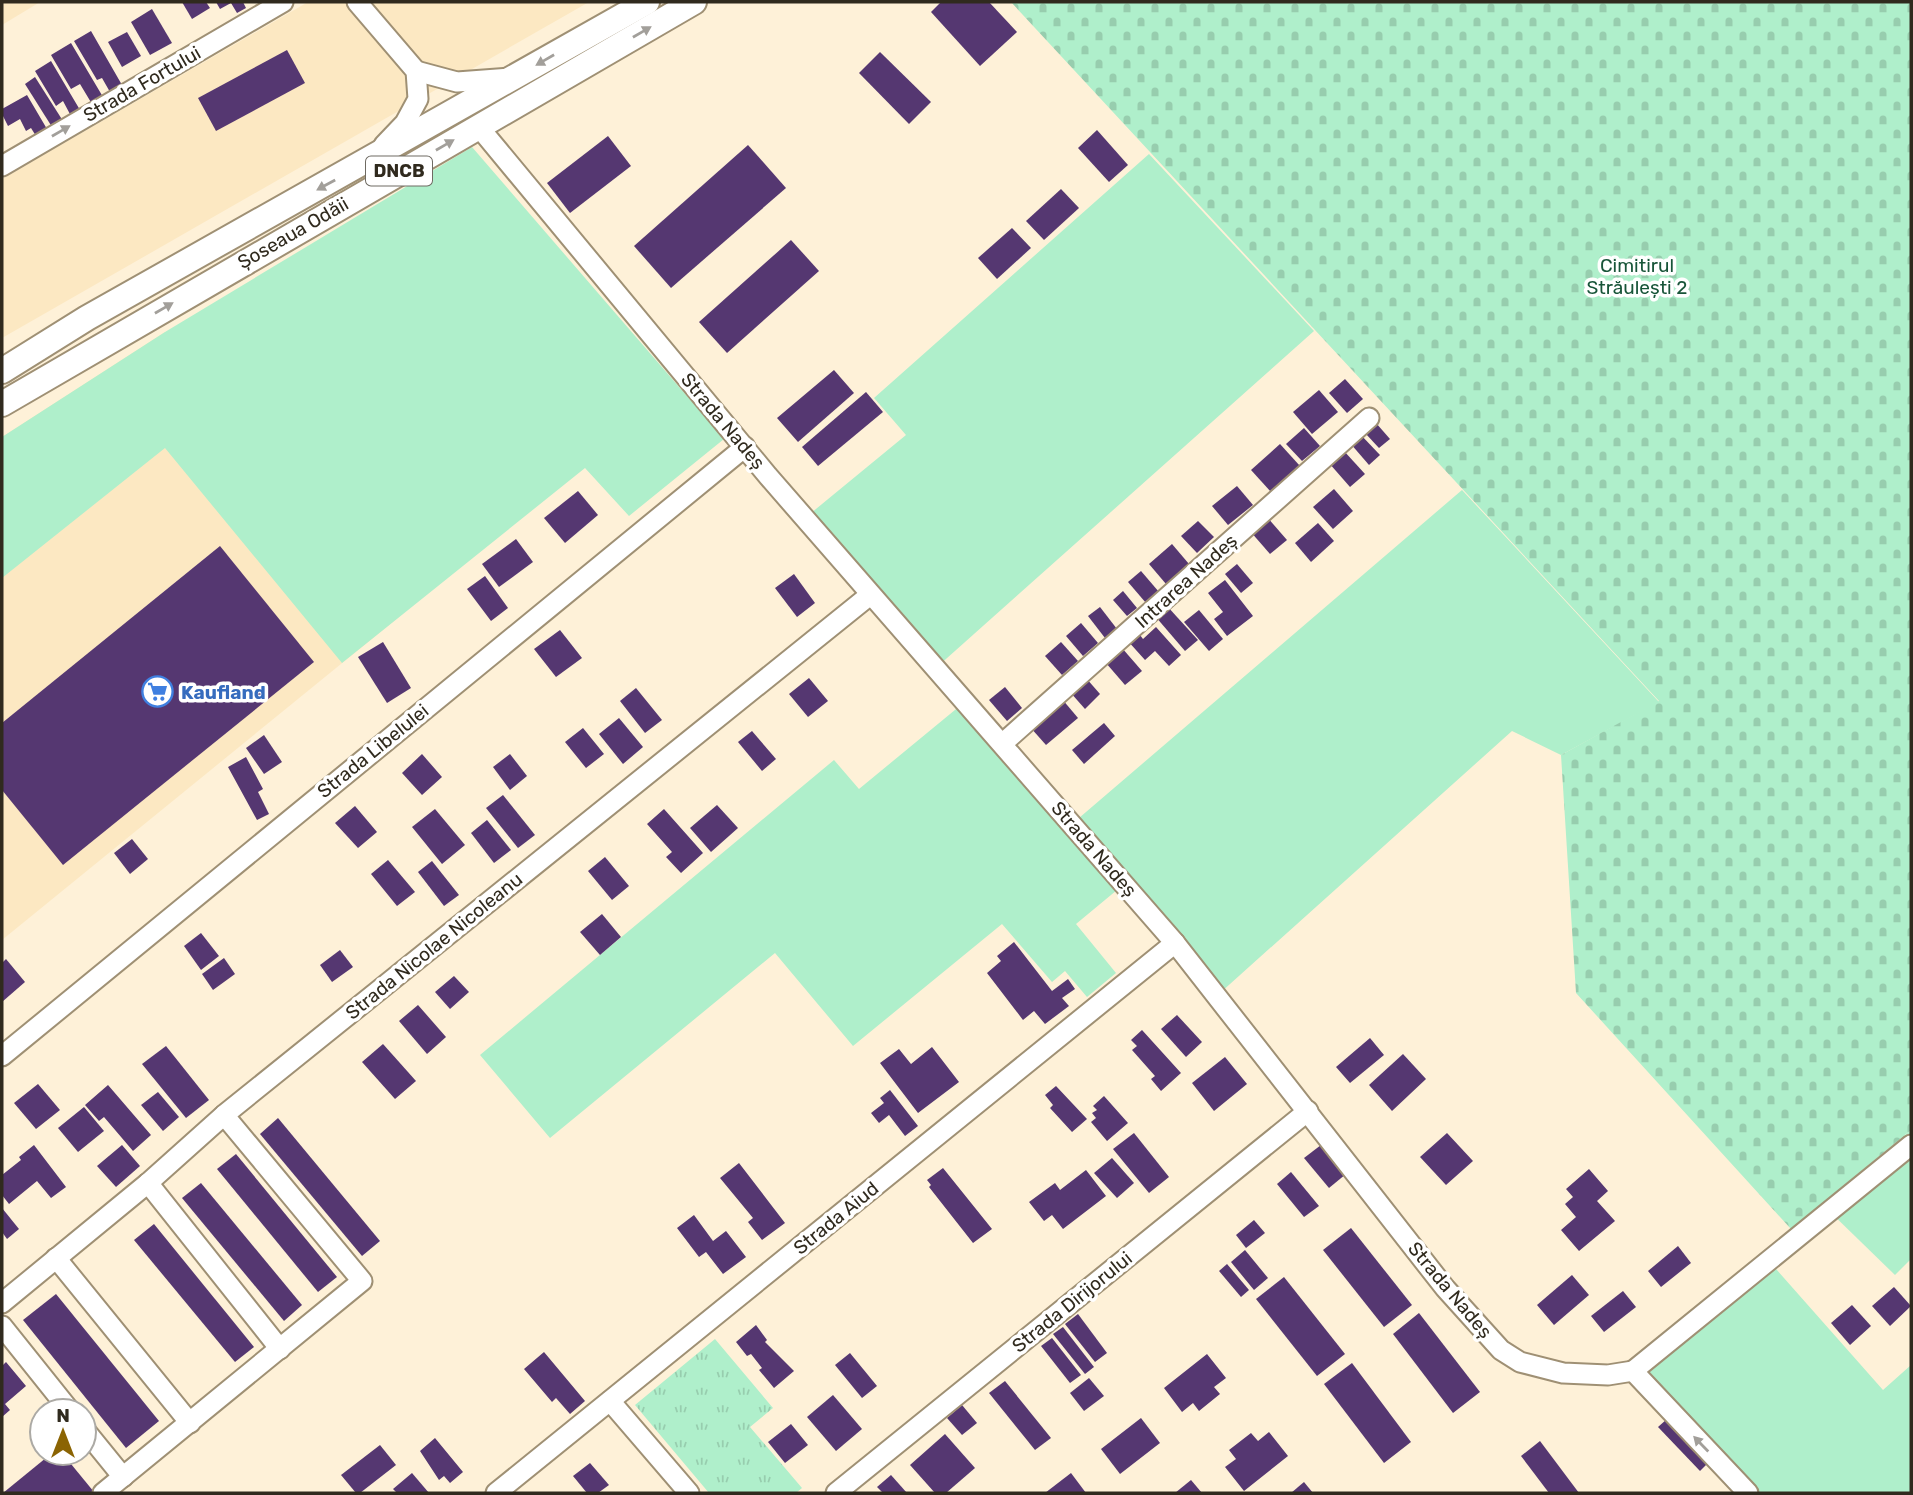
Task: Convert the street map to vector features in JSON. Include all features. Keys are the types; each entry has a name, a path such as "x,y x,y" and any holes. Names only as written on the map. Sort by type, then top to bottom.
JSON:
{"main road":[{"name":"Șoseaua Odăii","path":"2,371 88,318 647,2"},
{"name":"Șoseaua Odăii","path":"2,404 478,125 694,2"},
{"path":"2,359 88,318"},
{"path":"2,423 105,343"}],"street":[{"name":"Strada Fortului","path":"2,166 282,2"},
{"path":"356,2 416,71 457,82 514,78"},
{"path":"368,161 405,123 418,99 416,71"},
{"name":"Strada Nadeș","path":"478,125 870,595 1003,743 1175,943 1445,1288 1501,1350 1520,1362 1563,1373 1608,1375 1633,1371"},
{"name":"Intrarea Nadeș","path":"1003,743 1368,418"},
{"name":"Strada Libelulei","path":"2,1056 745,447"},
{"name":"Strada Nicolae Nicoleanu","path":"2,1303 148,1184 224,1115 870,595"},
{"name":"Strada Aiud","path":"496,1493 1175,943"},
{"name":"Strada Dirijorului","path":"835,1493 1308,1111"},
{"path":"103,1493 362,1281 224,1115"},
{"path":"1748,1493 1633,1371 1911,1145"},
{"path":"148,1184 280,1349"},
{"path":"56,1258 190,1423"},
{"path":"2,1326 59,1397"},
{"path":"610,1401 689,1493"},
{"path":"98,1447 122,1477"}],"shaded area":[{"path":"2,2 40,2 2,25"},
{"path":"308,2 589,2 2,338 2,179"},
{"path":"165,332 400,616 2,940 2,437"}],"green space":[{"name":"Cimitirul Străulești 2","path":"1011,2 1911,2 1911,1130 1791,1229 1576,993 1561,755 1659,701"},
{"path":"472,147 724,439 629,516 585,468 342,663 165,448 2,578 2,437 165,332"},
{"path":"1149,154 1314,331 937,667 805,518 906,435 874,398"},
{"path":"1462,490 1659,702 1561,755 1512,731 1220,993 1072,824"},
{"path":"961,705 1117,890 1076,924 1116,973 1087,997 1065,971 1052,982 1002,924 853,1046 775,953 550,1138 480,1055 834,760 859,789"},
{"path":"1911,1130 1911,1259 1895,1275 1823,1205"},
{"path":"1769,1261 1883,1390 1911,1365 1911,1493 1748,1493 1633,1371"},
{"path":"715,1339 773,1408 750,1427 802,1488 796,1493 709,1493 635,1405"}],"building":[{"path":"182,2 206,2 210,8 192,19"},
{"path":"216,2 243,2 246,8 237,13 231,3 220,9"},
{"path":"941,2 989,2 1017,32 980,66 931,12"},
{"path":"152,9 172,43 150,55 131,22"},
{"path":"91,31 122,85 110,92 102,78 97,80 74,41"},
{"path":"127,32 141,56 122,67 108,42"},
{"path":"71,43 103,97 92,104 80,84 71,89 51,55"},
{"path":"287,50 305,83 216,131 198,98"},
{"path":"880,52 931,102 909,124 859,73"},
{"path":"51,61 80,110 71,116 63,101 56,106 35,71"},
{"path":"35,77 63,121 52,127 25,84"},
{"path":"27,95 47,129 36,136 31,128 26,131 20,119 8,126 2,114 2,109"},
{"path":"1097,130 1128,165 1109,182 1078,148"},
{"path":"608,136 631,166 570,213 547,183"},
{"path":"748,145 786,188 671,288 634,246"},
{"path":"1061,189 1079,208 1044,240 1026,221"},
{"path":"1012,228 1031,248 997,279 978,258"},
{"path":"791,240 819,271 727,353 699,322"},
{"path":"834,370 854,393 798,442 777,418"},
{"path":"1345,379 1363,399 1347,413 1329,393"},
{"path":"1319,390 1338,412 1312,434 1293,412"},
{"path":"866,392 883,412 818,466 802,447"},
{"path":"1376,423 1390,439 1379,448 1365,433"},
{"path":"1304,428 1320,446 1302,461 1286,444"},
{"path":"1360,434 1380,455 1369,465 1350,443"},
{"path":"1280,444 1300,466 1271,492 1251,470"},
{"path":"1344,451 1365,474 1350,487 1329,463"},
{"path":"1237,486 1253,505 1228,525 1212,506"},
{"path":"1334,489 1353,511 1333,529 1313,507"},
{"path":"578,491 598,515 565,543 544,518"},
{"path":"1267,517 1287,540 1270,554 1250,531"},
{"path":"1198,521 1214,537 1197,553 1181,536"},
{"path":"1318,523 1334,541 1311,562 1295,543"},
{"path":"516,539 533,562 499,587 482,564"},
{"path":"1172,544 1189,564 1166,584 1149,564"},
{"name":"Kaufland","path":"220,546 314,662 63,865 2,790 2,723"},
{"path":"1237,564 1253,583 1241,593 1225,574"},
{"path":"1141,571 1159,592 1146,603 1128,582"},
{"path":"794,574 815,603 797,617 775,588"},
{"path":"485,576 508,608 491,621 467,589"},
{"path":"1225,580 1253,616 1227,636 1214,619 1223,612 1208,593"},
{"path":"1123,591 1137,608 1127,616 1113,600"},
{"path":"1167,606 1198,640 1185,651 1155,616"},
{"path":"1100,607 1117,629 1105,638 1088,616"},
{"path":"1199,610 1223,639 1209,651 1184,622"},
{"path":"1081,623 1098,643 1083,656 1066,636"},
{"path":"1156,627 1181,655 1169,666 1155,651 1145,660 1127,640 1137,631 1143,639"},
{"path":"560,630 582,658 556,677 534,649"},
{"path":"383,642 411,688 387,703 358,657"},
{"path":"1061,642 1078,661 1062,675 1045,656"},
{"path":"1122,648 1142,671 1125,685 1106,663"},
{"path":"809,678 828,701 808,717 789,694"},
{"path":"1086,678 1100,694 1085,709 1070,692"},
{"path":"1005,687 1022,708 1007,721 989,700"},
{"path":"636,688 662,720 645,733 620,701"},
{"path":"1062,699 1078,718 1046,745 1030,727"},
{"path":"619,718 643,747 623,764 599,734"},
{"path":"1104,723 1115,736 1084,764 1072,750"},
{"path":"583,728 604,754 586,768 565,742"},
{"path":"752,731 776,759 762,771 738,742"},
{"path":"264,735 282,762 264,774 246,748"},
{"path":"422,754 442,777 422,795 402,773"},
{"path":"510,754 527,776 510,790 493,767"},
{"path":"246,757 263,789 258,792 269,814 257,820 228,767"},
{"path":"503,795 535,835 518,848 486,808"},
{"path":"717,805 738,828 711,852 690,828"},
{"path":"355,806 377,832 358,848 335,823"},
{"path":"435,809 465,845 442,864 412,827"},
{"path":"664,809 703,853 681,873 666,857 672,852 647,824"},
{"path":"487,820 511,850 494,863 471,833"},
{"path":"132,839 148,859 130,874 114,853"},
{"path":"605,857 629,886 612,900 588,871"},
{"path":"388,860 415,892 397,906 371,874"},
{"path":"432,861 459,895 444,906 418,872"},
{"path":"602,914 621,937 600,955 580,932"},
{"path":"201,933 219,956 201,970 184,946"},
{"path":"1014,942 1052,991 1068,979 1075,989 1062,998 1069,1006 1045,1024 1034,1011 1023,1020 987,973 1001,961 997,956"},
{"path":"340,950 353,967 332,982 320,965"},
{"path":"224,958 235,974 213,990 202,974"},
{"path":"6,959 25,982 2,1002 2,963"},
{"path":"454,976 469,992 450,1009 435,992"},
{"path":"418,1005 446,1037 427,1054 399,1021"},
{"path":"1177,1015 1202,1042 1186,1057 1161,1029"},
{"path":"1142,1030 1181,1073 1161,1091 1151,1079 1155,1076 1132,1050 1137,1046 1131,1040"},
{"path":"1370,1038 1384,1055 1350,1083 1336,1067"},
{"path":"383,1044 416,1081 395,1099 362,1062"},
{"path":"166,1046 209,1100 186,1118 142,1064"},
{"path":"932,1047 959,1082 918,1113 880,1063 899,1049 911,1064"},
{"path":"1403,1054 1426,1079 1392,1111 1369,1085"},
{"path":"1225,1057 1247,1084 1214,1111 1192,1083"},
{"path":"38,1084 60,1110 36,1129 14,1103"},
{"path":"108,1085 151,1135 133,1151 104,1117 99,1121 85,1105"},
{"path":"1056,1086 1087,1119 1072,1132 1050,1108 1053,1105 1045,1095"},
{"path":"890,1090 918,1126 905,1136 889,1115 879,1123 871,1113 884,1103 880,1098"},
{"path":"158,1092 179,1117 163,1131 141,1105"},
{"path":"1104,1096 1128,1123 1107,1141 1091,1122 1096,1118 1092,1113 1097,1110 1093,1106"},
{"path":"84,1107 104,1131 78,1152 58,1128"},
{"path":"278,1118 380,1241 362,1256 260,1134"},
{"path":"1134,1133 1169,1177 1149,1193 1113,1149"},
{"path":"1447,1133 1473,1161 1446,1185 1420,1157"},
{"path":"34,1145 66,1187 51,1198 37,1181 9,1204 2,1195 2,1175"},
{"path":"122,1145 140,1166 116,1187 97,1166"},
{"path":"1321,1145 1346,1174 1329,1188 1304,1158"},
{"path":"236,1154 337,1277 318,1292 217,1169"},
{"path":"1112,1158 1134,1183 1117,1198 1094,1173"},
{"path":"739,1163 785,1223 762,1240 748,1222 753,1218 720,1178"},
{"path":"943,1168 992,1229 973,1243 929,1187 931,1185 927,1180"},
{"path":"1589,1169 1608,1191 1597,1201 1615,1221 1579,1251 1561,1230 1576,1217 1565,1204 1573,1197 1566,1189"},
{"path":"1086,1170 1106,1196 1063,1229 1052,1215 1044,1221 1029,1202 1055,1183 1060,1190"},
{"path":"1291,1172 1319,1206 1304,1217 1277,1184"},
{"path":"201,1183 302,1305 284,1321 182,1198"},
{"path":"2,1208 19,1229 7,1239 2,1232"},
{"path":"694,1215 713,1241 726,1231 746,1257 723,1274 706,1252 699,1257 677,1228"},
{"path":"1254,1220 1265,1233 1246,1248 1236,1235"},
{"path":"154,1224 254,1347 235,1362 134,1240"},
{"path":"1351,1228 1412,1305 1384,1327 1323,1250"},
{"path":"1678,1246 1691,1263 1661,1287 1648,1271"},
{"path":"1245,1250 1268,1278 1254,1290 1231,1262"},
{"path":"1227,1264 1249,1290 1241,1297 1219,1271"},
{"path":"1572,1275 1589,1295 1554,1325 1537,1305"},
{"path":"1284,1277 1345,1354 1317,1376 1256,1299"},
{"path":"1894,1287 1911,1306 1890,1326 1872,1306"},
{"path":"1623,1291 1636,1307 1604,1332 1591,1316"},
{"path":"56,1294 159,1421 126,1448 98,1413 98,1397 85,1397 23,1320"},
{"path":"1852,1305 1871,1326 1850,1345 1831,1323"},
{"path":"1419,1313 1480,1392 1453,1413 1393,1334"},
{"path":"1078,1314 1107,1353 1095,1362 1065,1324"},
{"path":"756,1325 767,1340 765,1342 794,1371 774,1388 759,1370 762,1368 751,1354 747,1356 736,1342"},
{"path":"1063,1327 1094,1367 1085,1374 1053,1334"},
{"path":"1052,1338 1081,1375 1070,1383 1041,1346"},
{"path":"544,1352 585,1401 570,1414 556,1398 552,1402 524,1369"},
{"path":"850,1353 877,1386 862,1398 835,1365"},
{"path":"1207,1354 1226,1378 1214,1387 1220,1394 1199,1411 1193,1403 1182,1412 1164,1388"},
{"path":"6,1362 26,1386 5,1404 10,1410 2,1417 2,1366"},
{"path":"1352,1363 1411,1442 1384,1463 1324,1384"},
{"path":"1089,1378 1104,1396 1084,1411 1070,1393"},
{"path":"1005,1381 1051,1438 1035,1450 989,1393"},
{"path":"833,1395 862,1429 836,1451 807,1417"},
{"path":"962,1405 977,1423 962,1435 947,1418"},
{"path":"1141,1418 1160,1443 1120,1474 1101,1449"},
{"path":"1667,1419 1708,1463 1700,1471 1658,1427"},
{"path":"791,1424 808,1445 785,1463 768,1442"},
{"path":"1269,1432 1288,1456 1244,1491 1225,1467 1236,1459 1229,1450 1251,1433 1258,1441"},
{"path":"945,1434 975,1468 946,1493 935,1493 910,1465"},
{"path":"435,1438 463,1472 450,1483 444,1476 439,1480 420,1451"},
{"path":"1540,1441 1579,1493 1549,1493 1521,1456"},
{"path":"380,1445 396,1465 360,1493 356,1493 341,1475"},
{"path":"590,1463 609,1485 598,1493 587,1493 573,1476"},
{"path":"35,1467 73,1467 94,1492 3,1493"},
{"path":"412,1473 429,1493 397,1493 393,1489"},
{"path":"1071,1473 1086,1493 1045,1493"},
{"path":"891,1475 907,1493 883,1493 877,1487"},
{"path":"1191,1480 1202,1493 1175,1493"},
{"path":"1304,1482 1313,1493 1291,1493"}],"place":[{"name":"Kaufland","path":"158,692"}]}
